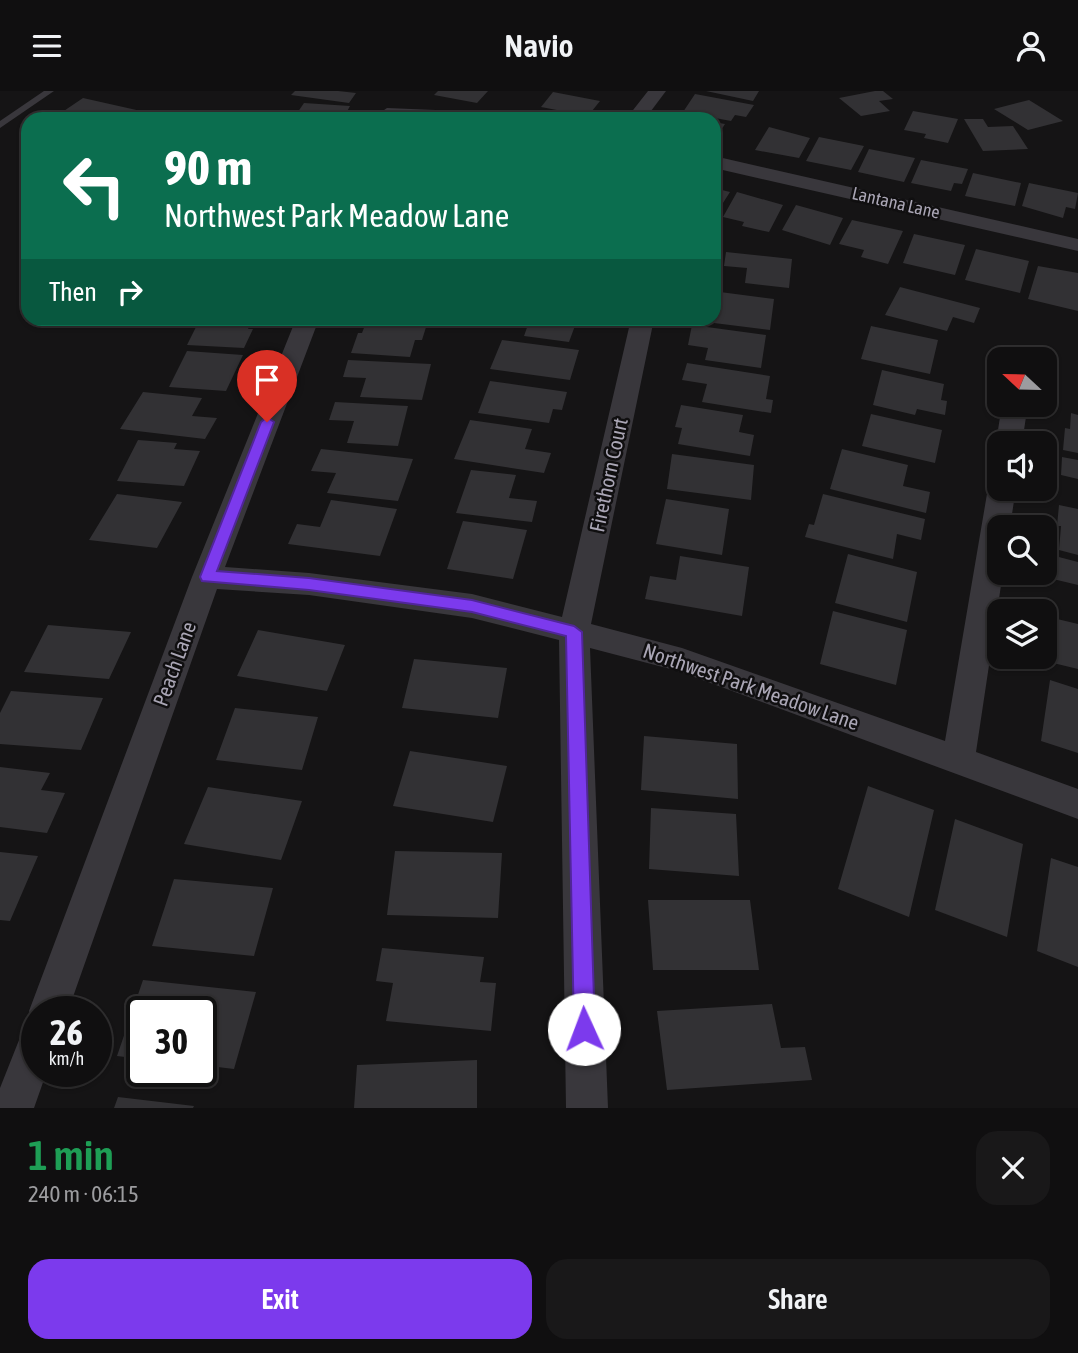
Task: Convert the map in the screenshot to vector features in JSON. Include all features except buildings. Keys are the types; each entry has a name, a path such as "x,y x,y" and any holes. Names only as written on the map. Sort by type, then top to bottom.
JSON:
{"street":[{"path":"388,112 400,91"},
{"path":"640,112 657,91"},
{"name":"Lantana Lane","path":"721,164 1078,245"},
{"name":"Peach Lane","path":"53,996 207,577 304,326"},
{"name":"Firethorn Court","path":"587,1108 574,632 641,326"},
{"path":"958,760 1000,501"},
{"name":"Northwest Park Meadow Lane","path":"207,577 309,584 472,606 682,660 1078,804"},
{"path":"13,1108 21,1087"}],"lane":[{"path":"0,125 50,91"}],"route":[{"path":"267,422 207,577 309,584 472,606 574,632 584,1029"}]}
